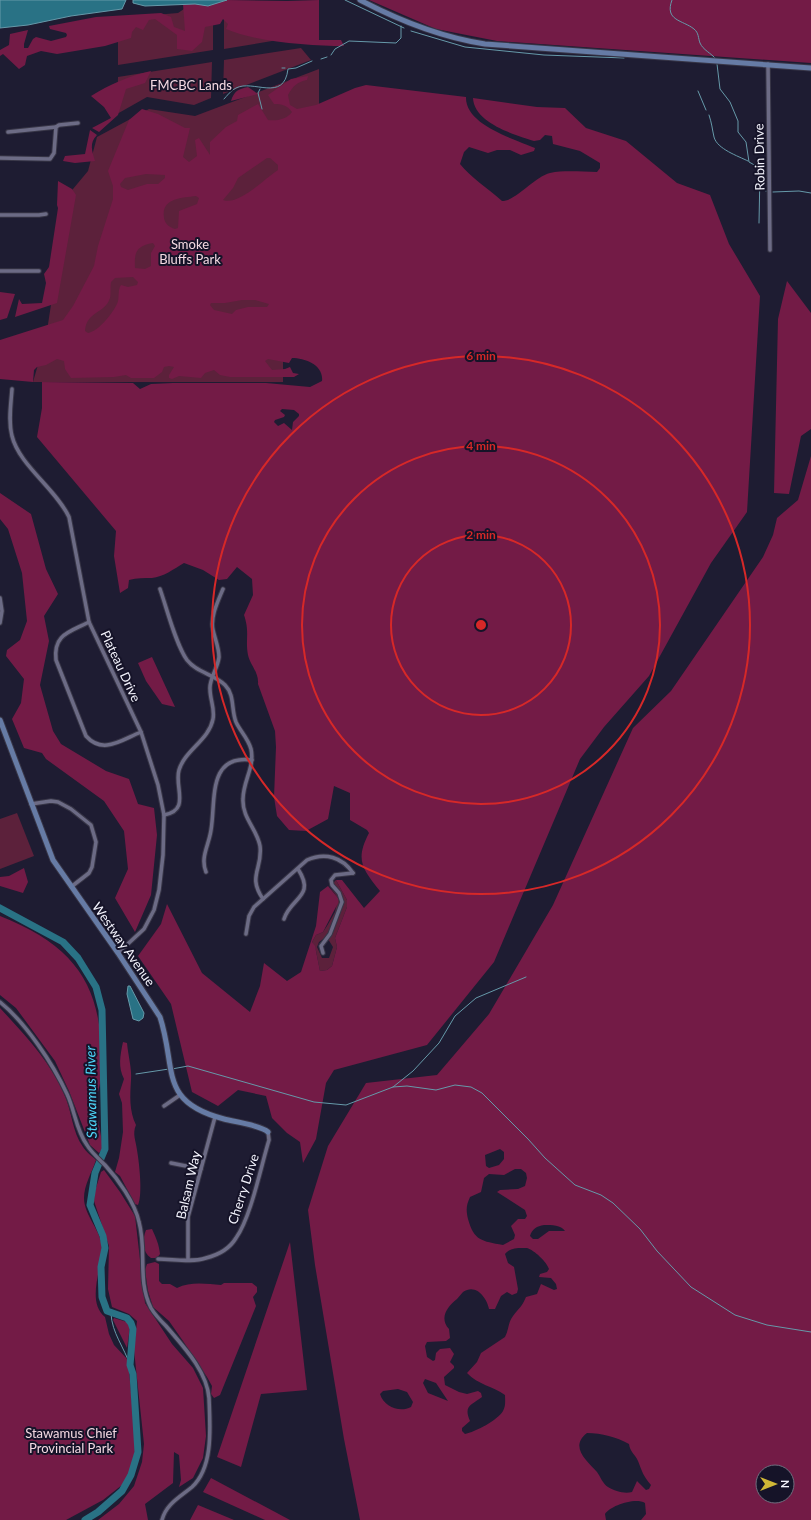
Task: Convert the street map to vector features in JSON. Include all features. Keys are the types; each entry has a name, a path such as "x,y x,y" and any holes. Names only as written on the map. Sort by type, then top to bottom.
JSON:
{"street":[{"path":"360,0 399,20 437,34 485,44 811,68"},
{"name":"Robin Drive","path":"768,64 770,250"},
{"path":"8,132 78,123"},
{"path":"0,158 52,158 54,153 56,127"},
{"path":"0,215 46,214"},
{"path":"0,271 39,272"},
{"name":"Plateau Drive","path":"12,389 10,426 16,447 61,503 72,522 89,622 141,732 158,785 164,815 163,855 159,890 154,910 144,929 118,953"},
{"path":"160,589 185,656 197,670 221,682 229,690 234,716 247,739 252,760 243,793 242,804 244,814 259,840 260,853 255,880 257,891 263,898"},
{"path":"164,815 172,813 179,804 181,796 178,778 182,762 206,735 212,724 214,708 209,688 219,655 212,620 223,589"},
{"path":"0,598 2,611 0,623"},
{"path":"89,622 64,635 56,644 55,651 56,660 86,736 91,742 98,746 105,746 141,732"},
{"name":"Westway Avenue","path":"0,720 2,731 48,850 71,887 118,953 160,1017 164,1029 172,1077 180,1096 196,1109 215,1117 262,1129 268,1132"},
{"path":"206,872 204,856 211,828 217,778 222,769 230,763 241,760 252,760"},
{"path":"31,804 51,800 58,802 71,808 91,825 96,842 92,867 89,873 71,887"},
{"path":"246,934 249,916 254,907 263,898 307,860 315,856 331,856 348,867 353,873 335,875 332,880 332,885 339,893 342,902 330,934 321,946 323,953"},
{"path":"284,919 287,911 301,897 305,889 304,879 298,869"},
{"path":"0,1002 13,1015 52,1066 68,1095 80,1134 126,1193 139,1221 146,1297 152,1309 185,1348 205,1379 208,1388 208,1451 202,1473 193,1486 170,1505 162,1520"},
{"path":"164,1106 180,1096"},
{"name":"Balsam Way","path":"188,1259 188,1217 215,1117"},
{"name":"Cherry Drive","path":"158,1259 208,1258 223,1251 237,1238 247,1216 269,1140 268,1132"},
{"path":"171,1163 201,1169"}],"green space":[{"path":"227,0 319,0 319,40 341,40 344,46 300,44 252,37 226,29 228,24 223,19 220,24 205,27 202,42 192,51 177,49 177,35 155,19 149,20 143,30 136,27 132,32 131,38 105,46 57,54 41,51 27,56 25,65 19,69 3,54 0,56 0,50 9,45 10,34 28,30 24,48 28,48 33,39 36,37 51,41 66,37 66,33 50,29 49,26 96,17 161,13 171,17 174,27 185,31 183,4 202,4 208,6"},
{"path":"369,0 811,0 811,63 497,41 436,29"},
{"path":"187,7 213,10 213,50 118,65 118,18 178,13"},
{"path":"224,7 284,39 224,49"},
{"name":"FMCBC Lands","path":"301,48 311,60 223,94 224,60"},
{"name":"FMCBC Lands","path":"212,62 211,98 194,105 147,97 117,114 118,77"},
{"name":"Smoke Bluffs Park","path":"319,69 319,350 283,350 283,382 33,382 46,337 68,195 88,171 97,137 149,109 195,116"},
{"path":"151,71 145,83 126,89 118,115 99,132 92,128 111,118 104,107 91,96 120,81"},
{"path":"308,76 307,80 296,85 288,95 290,105 297,109 316,105 355,88 366,85 466,97 468,107 473,116 482,123 492,130 535,148 534,151 521,155 510,150 497,150 488,153 469,147 464,152 460,164 474,178 502,201 513,197 544,175 574,171 597,172 600,168 600,163 580,151 553,144 552,136 545,135 540,140 534,141 497,127 480,114 475,107 473,98 537,107 565,108 586,128 626,141 677,183 710,195 729,244 760,296 747,512 711,563 649,676 604,727 580,759 494,962 427,1045 334,1070 326,1083 316,1139 303,1163 300,1142 287,1133 272,1118 266,1096 238,1090 218,1106 192,1092 171,1004 138,956 161,924 167,904 202,973 250,1012 260,986 264,963 287,981 301,972 316,926 320,892 328,886 338,898 338,903 323,932 316,935 312,942 315,946 320,971 327,970 332,966 337,947 335,938 347,907 347,900 336,880 342,880 364,908 380,891 362,864 362,850 369,833 367,830 350,820 350,793 334,786 328,819 306,831 289,830 277,816 274,797 276,747 275,731 258,684 256,672 249,659 247,649 247,627 244,615 253,595 252,579 237,567 227,579 219,580 203,570 184,563 160,576 129,580 128,588 120,593 114,556 116,531 37,437 42,408 42,382 133,383 140,389 151,384 173,383 266,383 310,387 322,381 322,375 317,367 308,361 292,358 289,363 268,359 265,361 272,370 290,367 293,373 299,374 294,377 230,377 220,375 214,370 205,373 201,378 179,376 172,379 169,378 169,375 174,367 169,366 164,367 162,372 154,378 131,378 126,375 114,377 71,378 65,369 64,361 57,359 46,365 37,367 34,370 33,382 0,379 0,340 63,320 73,306 94,266 98,246 113,199 113,186 108,171 129,120 142,109 158,114 185,128 190,128 183,157 189,162 197,156 195,140 199,138 210,155 210,142 226,127 237,121 238,115 258,104 268,120 281,119 290,115 292,112 286,106 274,104 268,95 291,79","holes":["267,158 270,158 278,165 278,170 244,196 229,201 223,200 233,188 238,178","146,174 165,175 165,178 158,184 147,184 128,190 121,187 120,184 125,178","196,196 199,198 197,204 179,211 178,228 175,229 166,224 164,211 169,203 178,199","153,243 155,246 151,253 151,266 145,269 135,268 136,253 143,246","133,277 138,282 137,285 128,287 121,285 118,302 115,308 101,326 88,333 85,331 86,324 92,316 108,303 110,298 111,282 115,278","255,300 269,304 267,307 248,307 236,310 232,314 214,310 210,305 211,303","282,409 294,410 299,414 293,422 292,430 284,423 278,426 274,422 285,415 280,411"]},
{"path":"248,87 258,94 231,101 237,91"},
{"path":"90,130 97,135 92,144 95,161 75,163 63,161 65,156 85,154"},
{"path":"58,181 72,189 76,195 57,303 15,317 19,299 22,304 42,303 46,283 44,274 49,267 58,208"},
{"path":"787,281 811,313 811,429 801,436 789,494 774,493 778,319"},
{"path":"0,292 15,294 7,318 0,320"},
{"path":"811,456 811,1520 641,1520 646,1514 645,1503 635,1501 623,1503 612,1508 605,1514 606,1520 360,1520 344,1439 315,1265 308,1210 328,1146 366,1083 437,1075 489,1014 553,905 633,728 671,691 763,557 773,535 777,518 798,500","holes":["500,1149 504,1152 504,1159 499,1165 489,1168 486,1166 485,1155","515,1169 521,1169 526,1173 527,1178 525,1186 518,1189 500,1190 497,1192 525,1210 527,1216 525,1219 518,1219 511,1226 515,1235 514,1239 503,1245 484,1241 476,1236 470,1226 467,1216 467,1206 470,1197 481,1192 484,1178 489,1174 504,1175","544,1225 556,1226 565,1231 549,1231 538,1239 533,1239 530,1236 533,1230","527,1248 537,1254 548,1266 549,1269 547,1272 540,1274 539,1277 551,1278 556,1284 557,1289 554,1290 541,1284 537,1294 526,1297 522,1305 511,1318 505,1337 481,1353 477,1362 467,1373 481,1383 496,1389 505,1395 505,1407 503,1411 491,1422 465,1434 462,1431 462,1428 470,1421 468,1416 468,1408 482,1397 481,1393 478,1391 467,1394 445,1385 444,1377 454,1368 450,1362 454,1354 450,1348 440,1349 436,1353 435,1360 433,1361 427,1357 425,1346 427,1342 446,1341 450,1338 449,1329 446,1325 444,1317 447,1309 463,1292 472,1289 480,1293 486,1300 489,1309 495,1309 501,1296 507,1292 512,1295 517,1293 518,1289 514,1267 508,1263 505,1254 512,1249","425,1379 436,1383 448,1401 428,1393 423,1383","398,1389 407,1392 413,1402 411,1407 407,1409 393,1408 382,1399 380,1394 383,1391","587,1433 598,1434 619,1439 629,1444 630,1449 637,1459 644,1476 651,1485 649,1489 646,1490 637,1481 632,1492 620,1492 608,1487 582,1454 580,1449 582,1438"]},
{"path":"0,493 31,514 46,569 58,594 44,616 49,641 40,685 53,731 61,744 106,771 129,779 138,804 154,808 157,835 151,895 135,932 115,898 128,869 124,831 104,801 46,759 42,753 24,748 12,719 21,703 24,679 6,656 7,650 20,640 27,621 22,573 8,529 0,519"},
{"path":"152,657 175,707 162,704 146,681 138,663"},
{"path":"17,813 34,856 0,869 0,819"},
{"path":"24,868 28,882 23,893 0,886 0,877 9,876"},
{"path":"336,880 347,900 347,907 335,938 337,947 332,966 327,970 320,971 316,951 312,942 316,935 323,932 335,912 338,898 329,886 340,898 340,904 327,936 319,942 317,947 322,958 329,958 333,947 328,939 344,903 341,892 333,883"},
{"path":"0,916 50,942 68,958 82,976 92,996 98,1019 101,1046 101,1079 97,1097 97,1116 103,1148 99,1153 90,1145 69,1091 55,1061 16,1008 0,995"},
{"name":"Stawamus Chief Provincial Park","path":"0,1008 36,1048 51,1070 67,1101 79,1141 86,1151 96,1160 87,1183 84,1198 87,1211 99,1236 102,1249 96,1284 97,1303 99,1311 105,1317 109,1334 114,1345 128,1360 136,1446 131,1471 122,1485 103,1500 66,1520 0,1520"},
{"path":"123,1042 127,1043 131,1071 131,1109 136,1125 134,1134 139,1162 140,1186 138,1205 135,1204 120,1176 115,1172 123,1132 122,1103 119,1094 124,1079 120,1061"},
{"path":"104,1170 135,1216 145,1303 172,1344 193,1368 203,1388 206,1436 203,1458 193,1478 179,1487 181,1480 179,1455 174,1452 173,1483 145,1504 148,1520 98,1520 119,1504 134,1486 142,1462 144,1444 134,1350 137,1321 129,1314 112,1307 108,1289 109,1246 94,1201 95,1191 101,1172"},
{"path":"152,1229 160,1250 160,1254 157,1258 151,1258 144,1249 146,1230"},
{"path":"290,1242 307,1390 261,1394 241,1467 217,1457"},
{"path":"155,1262 159,1264 159,1281 162,1284 170,1284 177,1288 188,1284 221,1285 224,1283 252,1283 257,1287 257,1292 253,1297 256,1306 220,1395 214,1398 211,1394 212,1386 183,1341 169,1321 153,1307 148,1291 145,1270 147,1264"},
{"path":"114,1318 127,1322 130,1327 127,1348 113,1320"},
{"path":"211,1478 290,1520 265,1520 203,1492"},
{"path":"198,1505 234,1520 190,1520"}],"water":[{"path":"0,0 126,0 122,9 71,16 28,25 0,28"},
{"path":"133,0 227,0 208,6 195,4 145,6 133,3"},
{"path":"128,986 130,986 144,1013 143,1018 139,1021 133,1019 127,994"}],"waterway":[{"path":"345,0 404,28"},
{"path":"672,0 670,7 673,16 696,31 701,45 716,59"},
{"path":"331,55 335,49 349,41 396,43 401,38 401,26"},
{"path":"411,31 465,47 544,55 624,58"},
{"path":"321,59 327,57"},
{"path":"224,99 234,89 243,86 274,88 281,85 285,79 288,69 296,68 312,61"},
{"path":"717,64 720,89 730,102 738,121 738,132 746,142 749,162 758,167 760,171 759,223"},
{"path":"260,89 258,93 262,109"},
{"path":"698,91 706,110"},
{"path":"709,115 714,137 719,145 728,152 748,161"},
{"path":"760,188 766,191"},
{"path":"773,192 799,191 811,193"},
{"name":"Stawamus River","path":"0,908 63,942 78,958 96,987 102,1010 105,1149 95,1173 90,1205 103,1236 105,1248 101,1267 102,1297 107,1311 127,1318 133,1329 130,1365 133,1374 138,1452 131,1475 122,1491 98,1512 85,1520"},
{"path":"172,1069 188,1066 314,1102 346,1105 393,1087 413,1071 439,1043 455,1016 476,998 526,977"},
{"path":"136,1074 169,1069"},
{"path":"393,1087 407,1086 436,1090 455,1085 471,1087 482,1093 545,1158 575,1185 601,1195 613,1203 640,1229 657,1251 691,1287 735,1315 767,1325 811,1332"},
{"path":"111,1314 116,1334 130,1365"}]}
